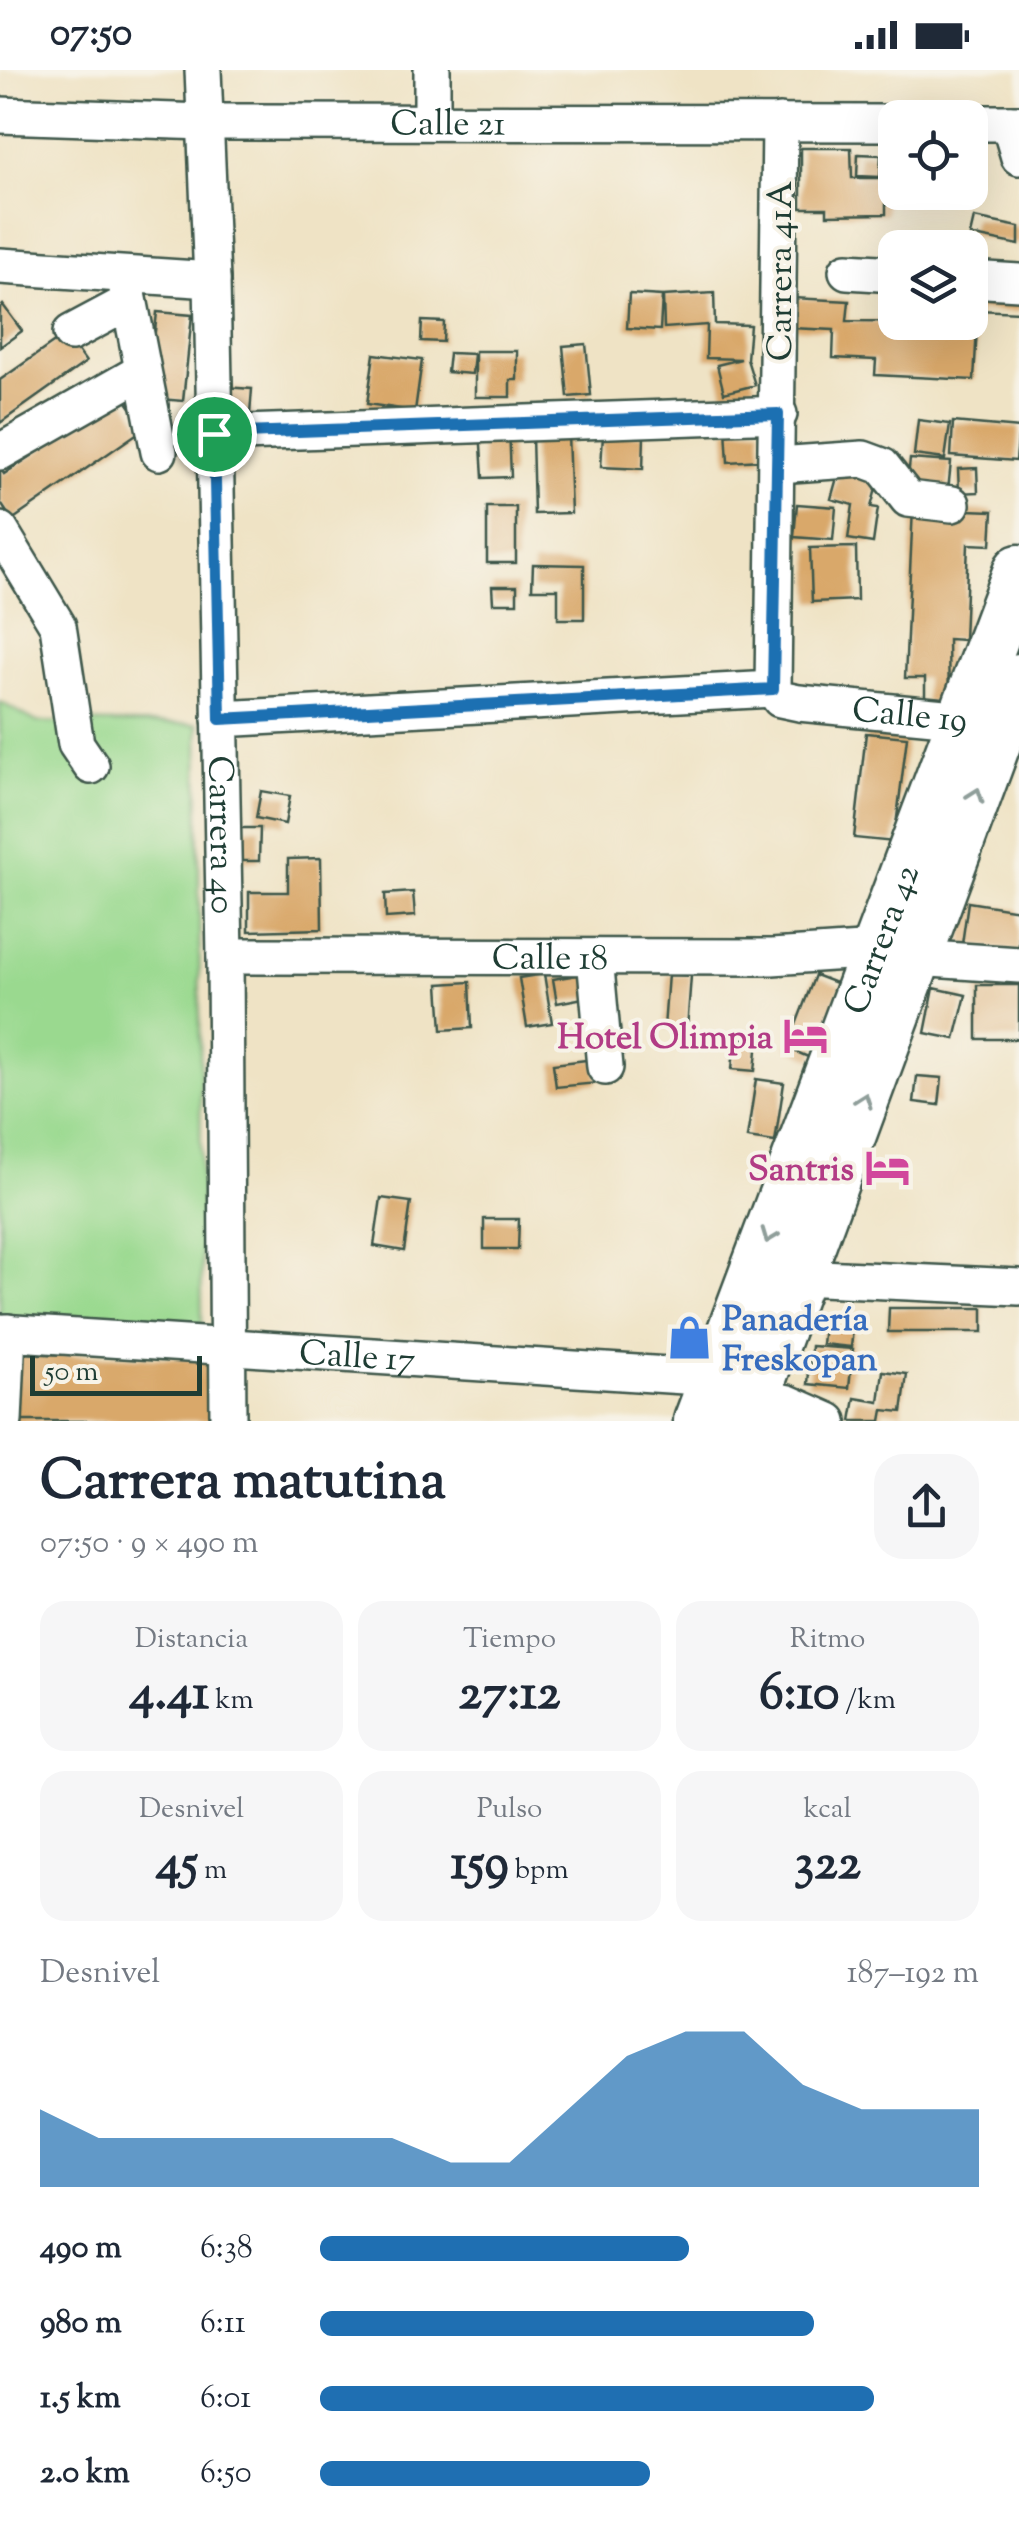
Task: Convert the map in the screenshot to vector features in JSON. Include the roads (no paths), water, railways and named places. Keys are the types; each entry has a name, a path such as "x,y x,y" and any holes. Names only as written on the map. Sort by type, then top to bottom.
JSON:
{"highway":[{"name":"Carrera 42","path":"728,1404 896,954 1003,704 1019,570"},
{"name":"Carrera 42","path":"728,1404 798,1278 896,954"}],"street":[{"name":"Carrera 40","path":"203,70 212,280 225,956 228,1421"},
{"path":"432,70 432,122"},
{"name":"Calle 21","path":"0,115 205,122 878,123"},
{"name":"Carrera 41A","path":"780,122 778,465 786,696"},
{"path":"988,123 1014,123 1019,157"},
{"path":"0,266 127,290 212,280"},
{"path":"846,271 878,273"},
{"path":"988,279 1019,282"},
{"path":"71,333 127,290"},
{"path":"127,290 159,452"},
{"path":"0,452 141,372"},
{"path":"214,434 778,414"},
{"path":"778,465 863,459 882,466 908,500 952,504"},
{"path":"0,530 58,626 76,744 91,766"},
{"name":"Calle 19","path":"220,719 786,696 1003,704"},
{"name":"Calle 18","path":"225,956 896,954 1019,965"},
{"path":"595,957 606,1066"},
{"path":"798,1278 844,1276 1019,1286"},
{"path":"4,1332 4,1421"},
{"name":"Calle 17","path":"4,1332 230,1344 728,1404 788,1404 829,1421"}],"place":[{"name":"Hotel Olimpia","path":"806,1036"},
{"name":"Santris","path":"887,1168"},
{"name":"Panadería Freskopan","path":"689,1338"}]}
